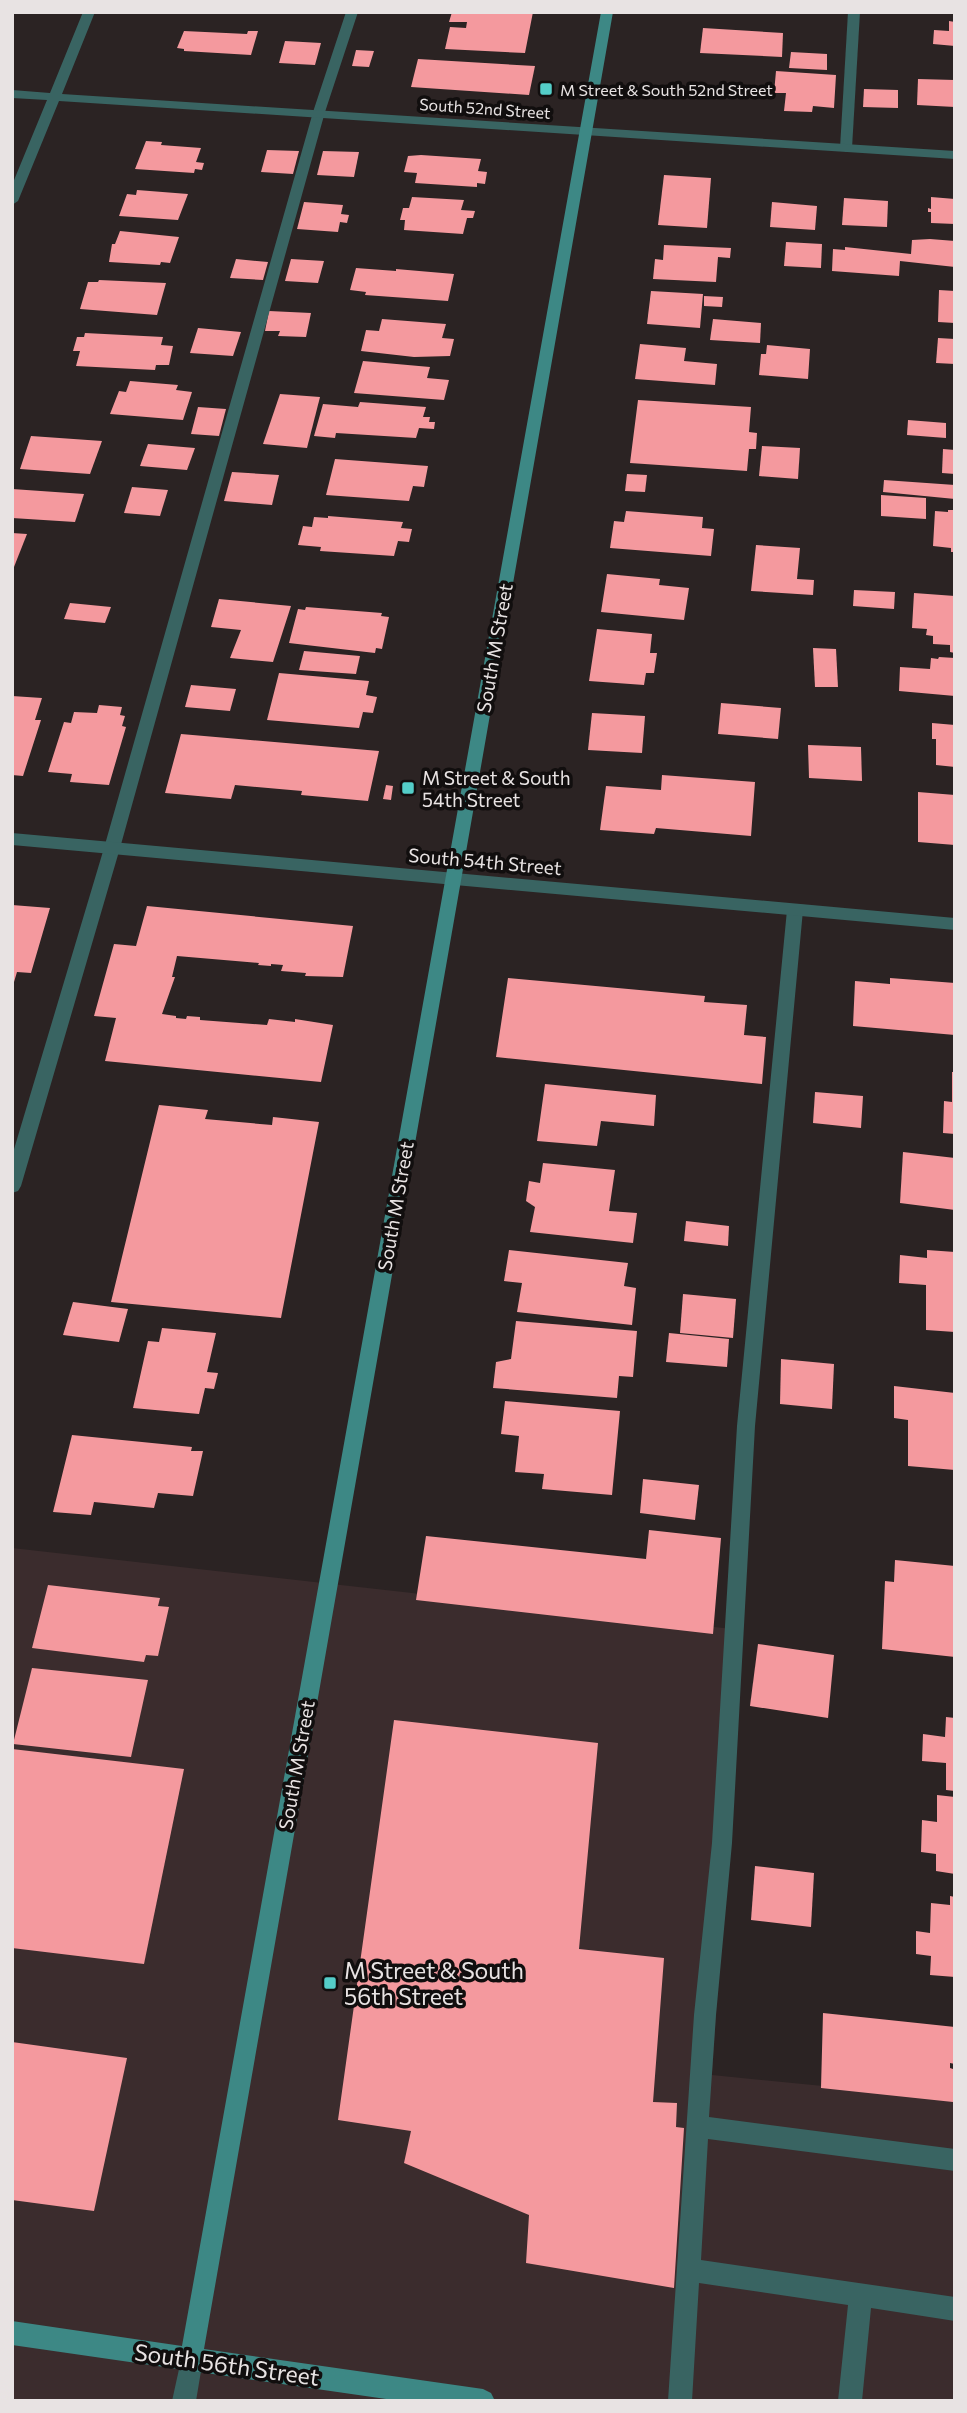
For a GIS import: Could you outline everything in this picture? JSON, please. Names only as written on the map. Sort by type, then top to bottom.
[{"type":"street","points":[[12,201],[89,12]]},
{"type":"street","points":[[12,1186],[112,848],[319,112],[352,12]]},
{"type":"street","name":"South M Street","points":[[184,2401],[607,12]]},
{"type":"street","points":[[846,148],[854,12]]},
{"type":"street","name":"South 52nd Street","points":[[12,94],[955,155]]},
{"type":"street","name":"South 54th Street","points":[[12,839],[955,924]]},
{"type":"street","points":[[680,2401],[705,2015],[722,1843],[746,1426],[795,910]]},
{"type":"street","points":[[699,2127],[955,2160]]},
{"type":"street","points":[[689,2270],[955,2309]]},
{"type":"street","points":[[850,2401],[861,2295]]},
{"type":"street","name":"South 56th Street","points":[[12,2333],[483,2401]]},
{"type":"shaded area","points":[[12,1548],[741,1630],[712,2075],[955,2099],[955,2401],[12,2401]]},
{"type":"building","points":[[452,12],[533,12],[525,53],[445,49],[450,27],[466,28],[467,22],[449,22]]},
{"type":"building","points":[[949,21],[955,22],[955,46],[933,44],[934,30],[949,31]]},
{"type":"building","points":[[703,28],[783,33],[782,57],[700,53]]},
{"type":"building","points":[[184,31],[247,34],[248,31],[258,31],[251,55],[184,51],[177,48]]},
{"type":"building","points":[[285,41],[321,43],[315,65],[279,63]]},
{"type":"building","points":[[356,50],[374,51],[369,67],[352,66]]},
{"type":"building","points":[[791,52],[827,54],[827,70],[789,68]]},
{"type":"building","points":[[418,59],[535,66],[529,95],[411,87]]},
{"type":"building","points":[[776,71],[836,75],[834,108],[813,106],[812,112],[784,111],[786,93],[774,93]]},
{"type":"building","points":[[918,79],[955,80],[955,107],[917,105]]},
{"type":"building","points":[[864,89],[898,90],[898,108],[863,107]]},
{"type":"building","points":[[146,141],[201,148],[196,162],[204,163],[202,170],[195,169],[194,173],[135,169]]},
{"type":"building","points":[[267,150],[299,151],[293,174],[261,172]]},
{"type":"building","points":[[323,151],[359,152],[354,177],[317,175]]},
{"type":"building","points":[[408,156],[481,159],[478,171],[487,172],[485,184],[477,183],[477,187],[415,183],[417,173],[404,172]]},
{"type":"building","points":[[664,175],[711,178],[707,228],[658,225]]},
{"type":"building","points":[[137,190],[188,194],[178,220],[119,216],[127,194],[136,195]]},
{"type":"building","points":[[412,197],[464,200],[461,210],[475,211],[473,218],[467,218],[463,234],[404,230],[405,220],[400,220],[403,208],[409,208]]},
{"type":"building","points":[[931,197],[955,199],[955,224],[931,223],[931,212],[928,212],[928,208],[931,209]]},
{"type":"building","points":[[844,198],[888,201],[887,227],[842,225]]},
{"type":"building","points":[[304,202],[343,205],[341,214],[349,215],[347,223],[340,222],[338,232],[297,229]]},
{"type":"building","points":[[772,202],[817,206],[815,230],[770,227]]},
{"type":"building","points":[[120,231],[179,237],[170,263],[161,262],[160,265],[109,262],[112,244],[115,244]]},
{"type":"building","points":[[912,240],[955,241],[955,267],[900,261],[899,276],[832,271],[833,249],[845,250],[845,247],[911,254]]},
{"type":"building","points":[[786,242],[822,244],[821,268],[784,266]]},
{"type":"building","points":[[664,245],[731,248],[730,258],[718,257],[716,282],[653,279],[655,259],[663,260]]},
{"type":"building","points":[[236,259],[268,262],[263,280],[230,278]]},
{"type":"building","points":[[291,259],[324,261],[318,283],[285,281]]},
{"type":"building","points":[[356,268],[454,274],[448,301],[365,295],[366,292],[350,290]]},
{"type":"building","points":[[99,280],[166,283],[157,315],[80,309],[88,282]]},
{"type":"building","points":[[939,290],[955,291],[955,323],[938,322]]},
{"type":"building","points":[[651,291],[703,294],[700,328],[647,324]]},
{"type":"building","points":[[704,296],[723,297],[722,307],[704,306]]},
{"type":"building","points":[[269,311],[311,313],[306,337],[278,336],[280,331],[265,331]]},
{"type":"building","points":[[382,319],[446,324],[442,338],[454,339],[450,356],[414,357],[361,351],[366,330],[379,331]]},
{"type":"building","points":[[713,319],[761,323],[760,343],[710,340]]},
{"type":"building","points":[[198,328],[241,332],[233,356],[190,353]]},
{"type":"building","points":[[85,333],[163,337],[161,345],[173,346],[169,365],[156,365],[155,370],[76,366],[80,351],[73,351],[77,337],[84,337]]},
{"type":"building","points":[[938,338],[955,339],[955,364],[936,363]]},
{"type":"building","points":[[640,344],[686,348],[684,361],[717,364],[715,385],[635,379]]},
{"type":"building","points":[[767,345],[810,349],[808,379],[759,375],[761,354],[766,354]]},
{"type":"building","points":[[363,361],[430,367],[427,378],[449,380],[444,400],[354,393]]},
{"type":"building","points":[[130,381],[178,385],[176,390],[192,392],[183,420],[110,414],[119,391],[126,392]]},
{"type":"building","points":[[280,394],[320,397],[307,448],[263,444]]},
{"type":"building","points":[[638,400],[751,407],[749,432],[757,433],[756,449],[749,449],[747,471],[630,463]]},
{"type":"building","points":[[360,402],[426,407],[423,417],[430,417],[429,422],[435,422],[434,429],[419,428],[416,438],[336,433],[335,438],[314,436],[323,404],[358,407]]},
{"type":"building","points":[[198,407],[226,409],[219,436],[191,434]]},
{"type":"building","points":[[908,420],[946,423],[946,438],[907,435]]},
{"type":"building","points":[[31,436],[102,441],[90,474],[20,469]]},
{"type":"building","points":[[148,444],[195,448],[187,470],[140,466]]},
{"type":"building","points":[[762,446],[800,448],[798,479],[759,476]]},
{"type":"building","points":[[943,449],[955,450],[955,474],[942,473]]},
{"type":"building","points":[[335,459],[428,466],[424,487],[413,486],[409,501],[326,495]]},
{"type":"building","points":[[232,472],[279,475],[272,505],[224,501]]},
{"type":"building","points":[[627,474],[647,475],[645,492],[625,491]]},
{"type":"building","points":[[884,480],[955,485],[955,499],[883,492]]},
{"type":"building","points":[[132,487],[168,490],[160,516],[124,513]]},
{"type":"building","points":[[12,489],[84,494],[75,522],[12,518]]},
{"type":"building","points":[[881,495],[926,498],[926,519],[881,516]]},
{"type":"building","points":[[955,510],[955,552],[951,552],[951,548],[933,546],[935,511]]},
{"type":"building","points":[[626,511],[703,517],[702,528],[714,529],[711,556],[610,548],[614,521],[624,522]]},
{"type":"building","points":[[314,517],[403,522],[401,528],[412,529],[409,542],[398,541],[394,556],[320,551],[321,547],[298,545],[303,526],[312,527]]},
{"type":"building","points":[[12,533],[27,534],[12,572]]},
{"type":"building","points":[[756,545],[800,548],[797,579],[814,580],[813,595],[751,591]]},
{"type":"building","points":[[607,574],[660,579],[659,585],[689,588],[684,620],[601,612]]},
{"type":"building","points":[[854,590],[895,592],[894,609],[853,606]]},
{"type":"building","points":[[914,593],[955,596],[955,653],[950,652],[950,645],[933,644],[933,636],[926,635],[927,629],[912,628]]},
{"type":"building","points":[[219,599],[291,606],[273,662],[230,658],[241,630],[211,627]]},
{"type":"building","points":[[70,603],[111,607],[105,623],[64,619]]},
{"type":"building","points":[[306,607],[382,613],[381,616],[389,617],[382,649],[376,648],[375,653],[289,643],[298,609],[305,610]]},
{"type":"building","points":[[597,629],[652,634],[650,653],[657,653],[654,673],[646,673],[644,685],[589,681]]},
{"type":"building","points":[[813,648],[836,649],[838,687],[815,687]]},
{"type":"building","points":[[304,651],[360,656],[356,674],[299,670]]},
{"type":"building","points":[[931,658],[955,658],[955,696],[899,691],[900,667],[930,669]]},
{"type":"building","points":[[279,673],[369,681],[366,695],[377,697],[373,713],[363,712],[359,728],[267,720]]},
{"type":"building","points":[[191,685],[236,689],[230,711],[185,707]]},
{"type":"building","points":[[12,696],[42,698],[35,720],[41,720],[23,776],[12,775]]},
{"type":"building","points":[[721,703],[781,708],[778,739],[718,734]]},
{"type":"building","points":[[99,705],[122,707],[120,715],[125,716],[122,726],[126,727],[109,785],[70,782],[72,774],[48,772],[64,722],[71,723],[74,712],[97,713]]},
{"type":"building","points":[[592,713],[645,716],[642,753],[588,750]]},
{"type":"building","points":[[932,723],[955,725],[955,767],[936,765],[936,739],[932,739]]},
{"type":"building","points":[[181,734],[379,751],[368,801],[235,785],[231,799],[165,793]]},
{"type":"building","points":[[808,745],[861,747],[862,781],[809,778]]},
{"type":"building","points":[[662,775],[755,782],[751,836],[656,828],[654,834],[600,830],[606,786],[661,790]]},
{"type":"building","points":[[386,785],[393,786],[391,800],[383,799]]},
{"type":"building","points":[[918,792],[955,795],[955,845],[918,842]]},
{"type":"building","points":[[12,905],[50,908],[31,973],[17,972],[14,982],[12,981]]},
{"type":"building","points":[[147,906],[353,926],[343,977],[305,976],[306,973],[281,971],[283,965],[258,965],[259,963],[177,956],[172,977],[175,977],[162,1014],[176,1018],[200,1017],[200,1020],[267,1025],[269,1019],[295,1022],[295,1019],[333,1025],[321,1082],[105,1061],[116,1018],[94,1016],[114,944],[136,946]]},
{"type":"building","points":[[508,978],[705,996],[704,1002],[747,1005],[744,1035],[766,1037],[762,1084],[496,1057]]},
{"type":"building","points":[[890,978],[955,983],[955,1035],[853,1026],[855,981],[890,984]]},
{"type":"building","points":[[952,1072],[955,1072],[955,1134],[943,1133],[944,1101],[952,1102]]},
{"type":"building","points":[[545,1084],[656,1095],[654,1126],[601,1121],[597,1146],[537,1141]]},
{"type":"building","points":[[815,1092],[863,1096],[861,1128],[813,1123]]},
{"type":"building","points":[[159,1105],[208,1110],[205,1119],[272,1125],[273,1117],[319,1122],[281,1318],[111,1302]]},
{"type":"building","points":[[903,1152],[955,1158],[955,1210],[900,1203]]},
{"type":"building","points":[[543,1163],[615,1170],[609,1211],[637,1213],[633,1243],[530,1232],[535,1207],[526,1201],[529,1181],[540,1183]]},
{"type":"building","points":[[686,1221],[729,1226],[728,1246],[684,1241]]},
{"type":"building","points":[[509,1250],[628,1263],[624,1286],[636,1288],[632,1325],[517,1312],[522,1283],[504,1281]]},
{"type":"building","points":[[927,1250],[955,1252],[955,1332],[926,1330],[926,1285],[899,1283],[900,1255],[927,1258]]},
{"type":"building","points":[[683,1294],[736,1299],[733,1338],[680,1333]]},
{"type":"building","points":[[73,1302],[128,1309],[119,1342],[63,1335]]},
{"type":"building","points":[[516,1321],[637,1331],[633,1377],[619,1376],[617,1398],[493,1388],[496,1362],[511,1359]]},
{"type":"building","points":[[162,1328],[216,1333],[207,1372],[218,1373],[214,1389],[205,1388],[199,1414],[133,1408],[148,1341],[159,1342]]},
{"type":"building","points":[[669,1333],[729,1339],[727,1367],[666,1362]]},
{"type":"building","points":[[781,1359],[834,1364],[832,1409],[780,1404]]},
{"type":"building","points":[[894,1386],[955,1393],[955,1470],[908,1466],[908,1420],[894,1418]]},
{"type":"building","points":[[505,1401],[620,1411],[612,1495],[542,1489],[544,1474],[515,1472],[519,1436],[501,1434]]},
{"type":"building","points":[[72,1435],[192,1447],[191,1451],[203,1451],[193,1496],[158,1493],[154,1508],[94,1502],[91,1515],[53,1512]]},
{"type":"building","points":[[643,1479],[699,1485],[695,1520],[640,1513]]},
{"type":"building","points":[[649,1530],[721,1538],[713,1634],[416,1600],[426,1536],[646,1559]]},
{"type":"building","points":[[895,1560],[955,1566],[955,1657],[882,1649],[885,1581],[894,1582]]},
{"type":"building","points":[[48,1585],[160,1598],[158,1606],[169,1607],[158,1656],[146,1655],[144,1662],[32,1648]]},
{"type":"building","points":[[758,1644],[834,1655],[828,1718],[750,1706]]},
{"type":"building","points":[[32,1668],[148,1680],[131,1757],[13,1744]]},
{"type":"building","points":[[946,1717],[955,1718],[955,1791],[946,1790],[946,1763],[922,1761],[923,1734],[945,1737]]},
{"type":"building","points":[[394,1720],[598,1743],[579,1949],[664,1958],[653,2102],[677,2103],[676,2127],[684,2128],[674,2288],[526,2263],[529,2215],[404,2163],[411,2131],[338,2120]]},
{"type":"building","points":[[12,1749],[184,1769],[144,1964],[12,1948]]},
{"type":"building","points":[[937,1795],[955,1797],[955,1874],[936,1871],[936,1854],[921,1852],[922,1820],[937,1822]]},
{"type":"building","points":[[755,1866],[814,1873],[811,1927],[751,1920]]},
{"type":"building","points":[[950,1896],[955,1897],[955,1977],[930,1975],[931,1956],[916,1954],[916,1931],[930,1933],[931,1903],[950,1905]]},
{"type":"building","points":[[823,2013],[955,2027],[955,2064],[950,2063],[950,2068],[953,2069],[953,2102],[821,2088]]},
{"type":"building","points":[[12,2042],[127,2058],[94,2211],[12,2200]]},
{"type":"place","name":"M Street & South 52nd Street","points":[[546,89]]},
{"type":"place","name":"M Street & South 54th Street","points":[[408,788]]},
{"type":"place","name":"M Street & South 56th Street","points":[[330,1983]]}]
